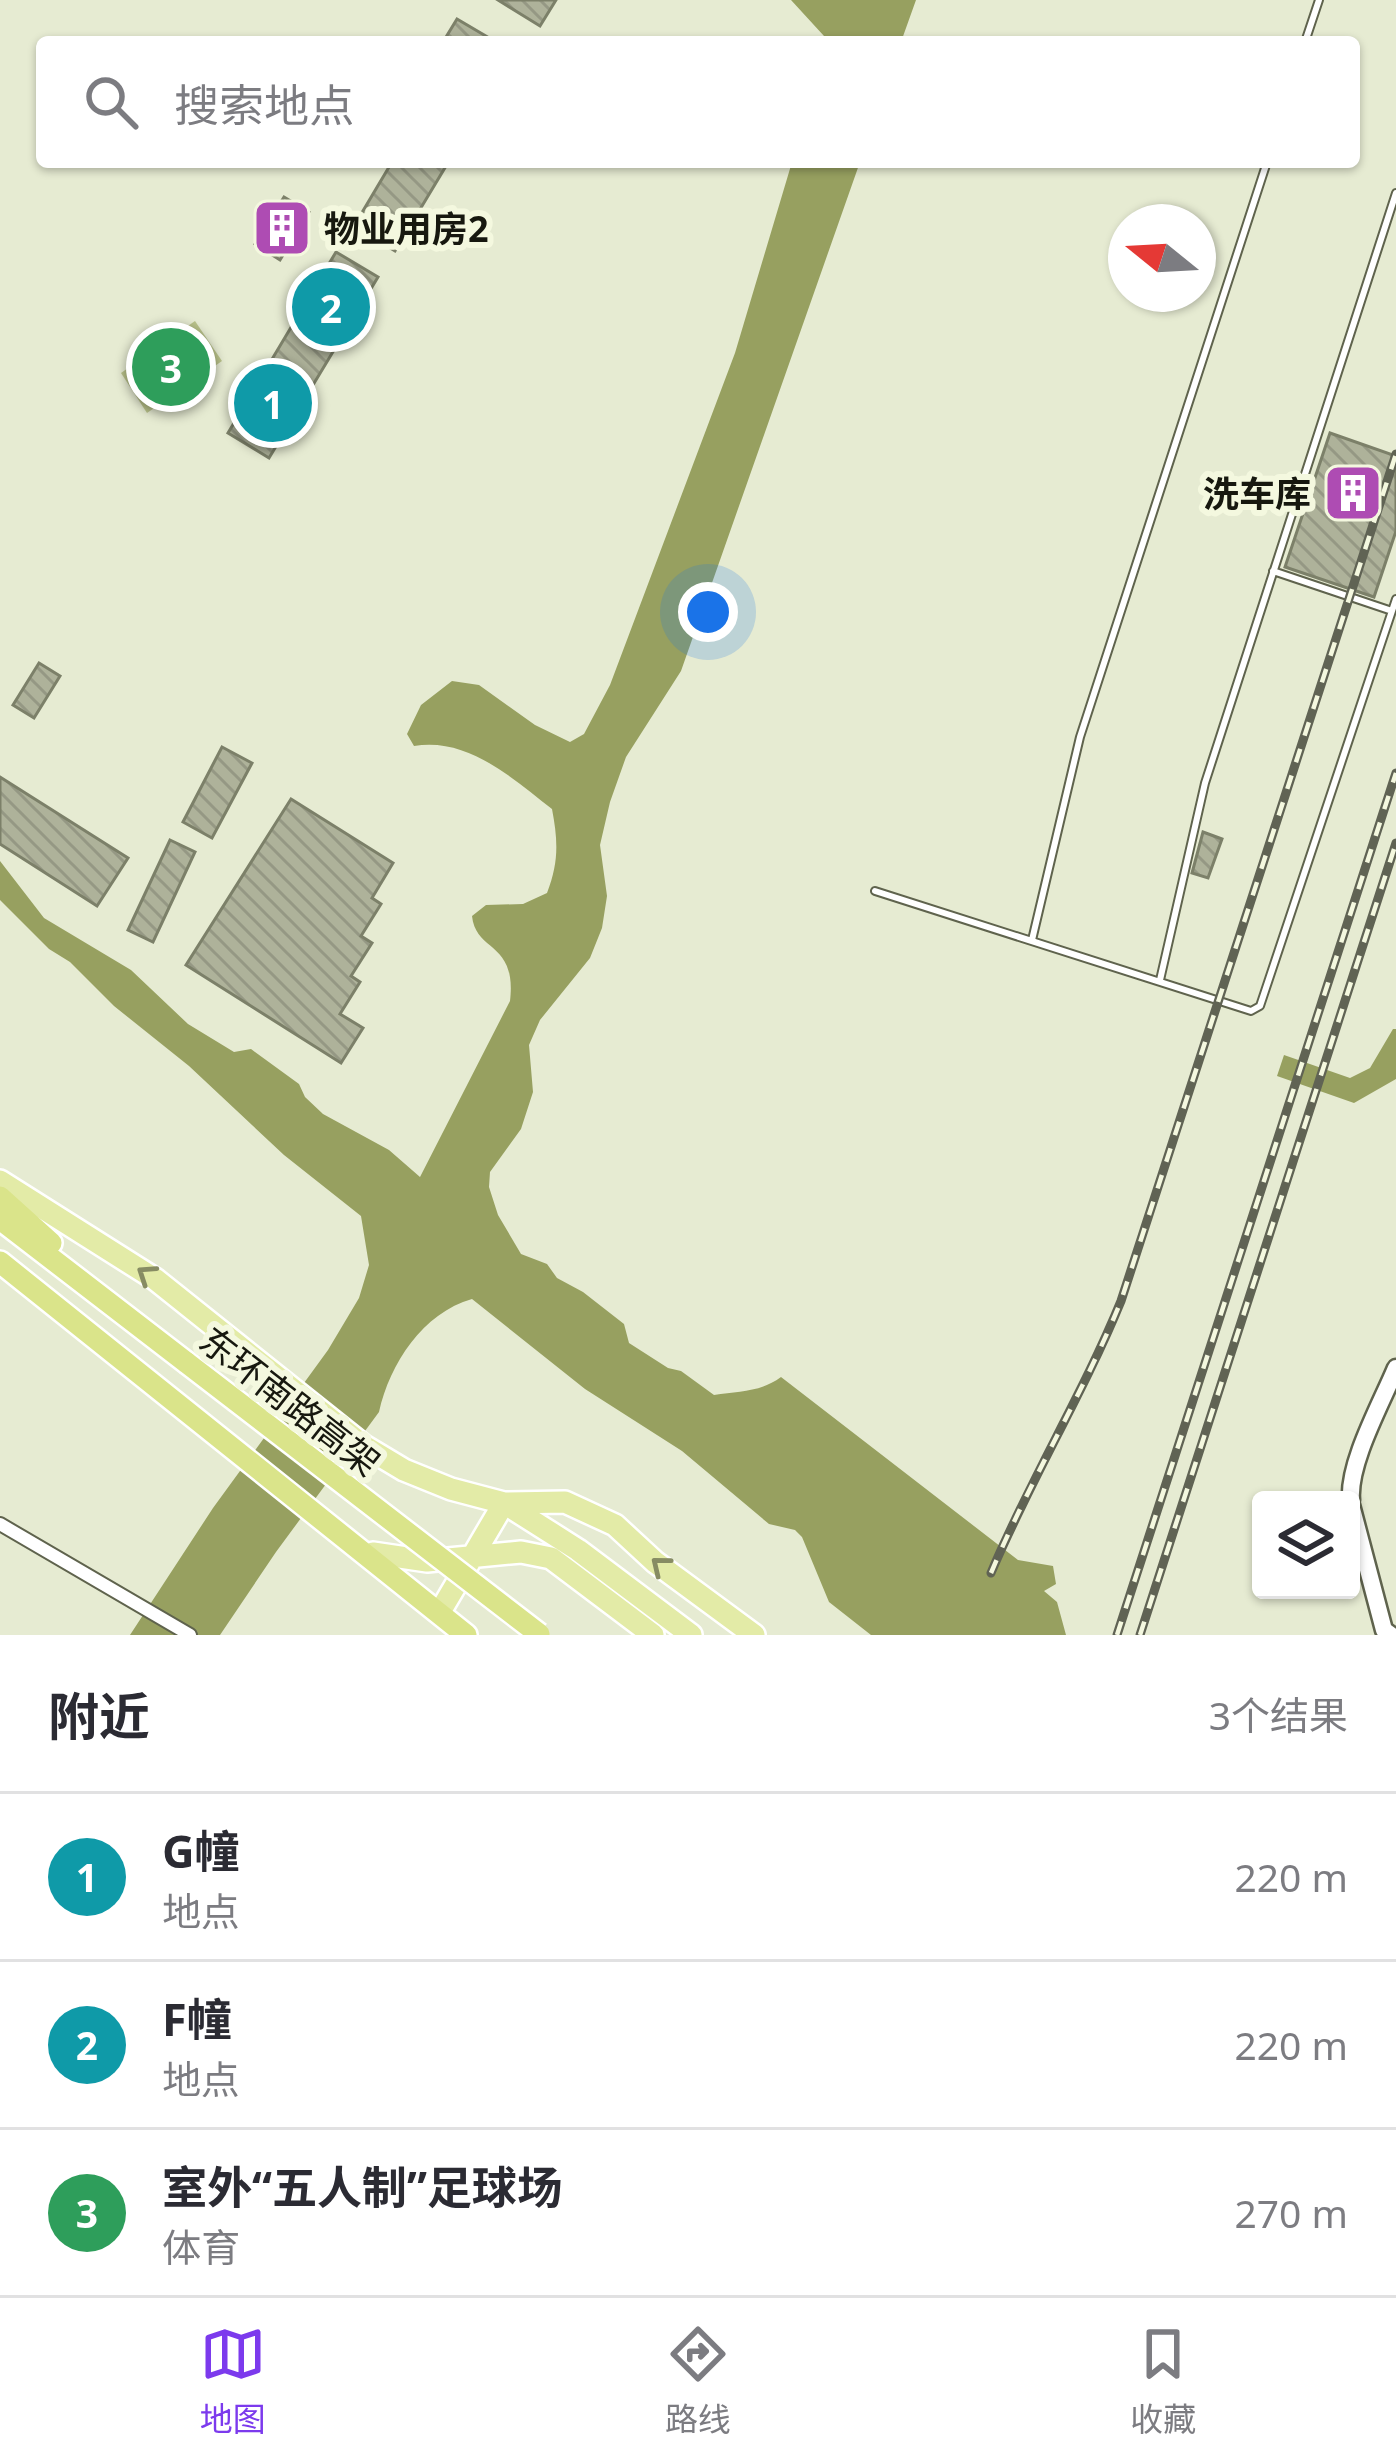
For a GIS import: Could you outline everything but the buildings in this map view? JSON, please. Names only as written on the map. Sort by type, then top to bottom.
[{"type":"highway","points":[[0,1197],[148,1333]]},
{"type":"highway","name":"东环南路高架","points":[[0,1219],[540,1635]]},
{"type":"highway","name":"东环南路高架","points":[[0,1262],[468,1635]]},
{"type":"highway","points":[[0,1280],[74,1321]]},
{"type":"main road","points":[[0,1181],[155,1279],[364,1446],[435,1483],[504,1502],[565,1502],[615,1525],[655,1562],[754,1635]]},
{"type":"main road","points":[[0,1250],[468,1635]]},
{"type":"main road","points":[[441,1610],[504,1502]]},
{"type":"main road","points":[[504,1502],[578,1550],[691,1635]]},
{"type":"main road","points":[[373,1553],[427,1561],[520,1552],[551,1558],[653,1635]]},
{"type":"street","points":[[1350,1491],[1396,1368]]},
{"type":"street","points":[[0,1524],[190,1635]]},
{"type":"street","points":[[1360,1537],[1384,1630],[1391,1635]]},
{"type":"lane","points":[[1307,36],[1319,0]]},
{"type":"lane","points":[[1032,940],[1080,737],[1265,168]]},
{"type":"lane","points":[[1160,980],[1199,805],[1396,193]]},
{"type":"lane","points":[[1274,572],[1392,611]]},
{"type":"lane","points":[[875,891],[1251,1011],[1260,1006],[1396,599]]},
{"type":"shaded area","points":[[791,0],[916,0],[903,36],[824,36]]},
{"type":"shaded area","points":[[790,168],[858,168],[681,671],[626,757],[610,802],[600,845],[607,896],[602,928],[590,958],[540,1020],[529,1045],[533,1092],[521,1129],[490,1172],[489,1187],[498,1215],[521,1254],[547,1264],[557,1278],[624,1324],[629,1343],[714,1395],[758,1388],[781,1377],[1018,1560],[1053,1566],[1056,1584],[1044,1591],[1057,1602],[1066,1635],[871,1635],[829,1602],[795,1530],[769,1524],[682,1451],[585,1389],[472,1299],[438,1316],[411,1342],[391,1376],[379,1412],[220,1635],[130,1635],[359,1298],[369,1265],[361,1216],[284,1155],[70,962],[49,949],[0,900],[0,861],[44,918],[131,970],[188,1024],[234,1052],[251,1049],[299,1084],[323,1114],[389,1150],[420,1177],[510,1001],[508,968],[475,928],[472,916],[486,905],[523,904],[547,893],[556,841],[552,809],[505,773],[453,748],[414,746],[407,734],[421,705],[452,681],[479,685],[535,725],[570,742],[584,734],[610,685],[735,353]]},
{"type":"shaded area","points":[[195,321],[222,361],[147,413],[121,373]]},
{"type":"shaded area","points":[[1393,1029],[1396,1079],[1354,1103],[1277,1076],[1284,1055],[1350,1078],[1370,1068]]},
{"type":"railway","points":[[991,1573],[1121,1301],[1396,454]]},
{"type":"railway","points":[[1117,1635],[1396,773]]},
{"type":"railway","points":[[1140,1635],[1396,843]]},
{"type":"place","name":"物业用房2","points":[[282,228]]},
{"type":"place","name":"F幢","points":[[331,307]]},
{"type":"place","name":"室外“五人制”足球场","points":[[171,367]]},
{"type":"place","name":"G幢","points":[[273,403]]},
{"type":"place","name":"洗车库","points":[[1353,493]]}]
